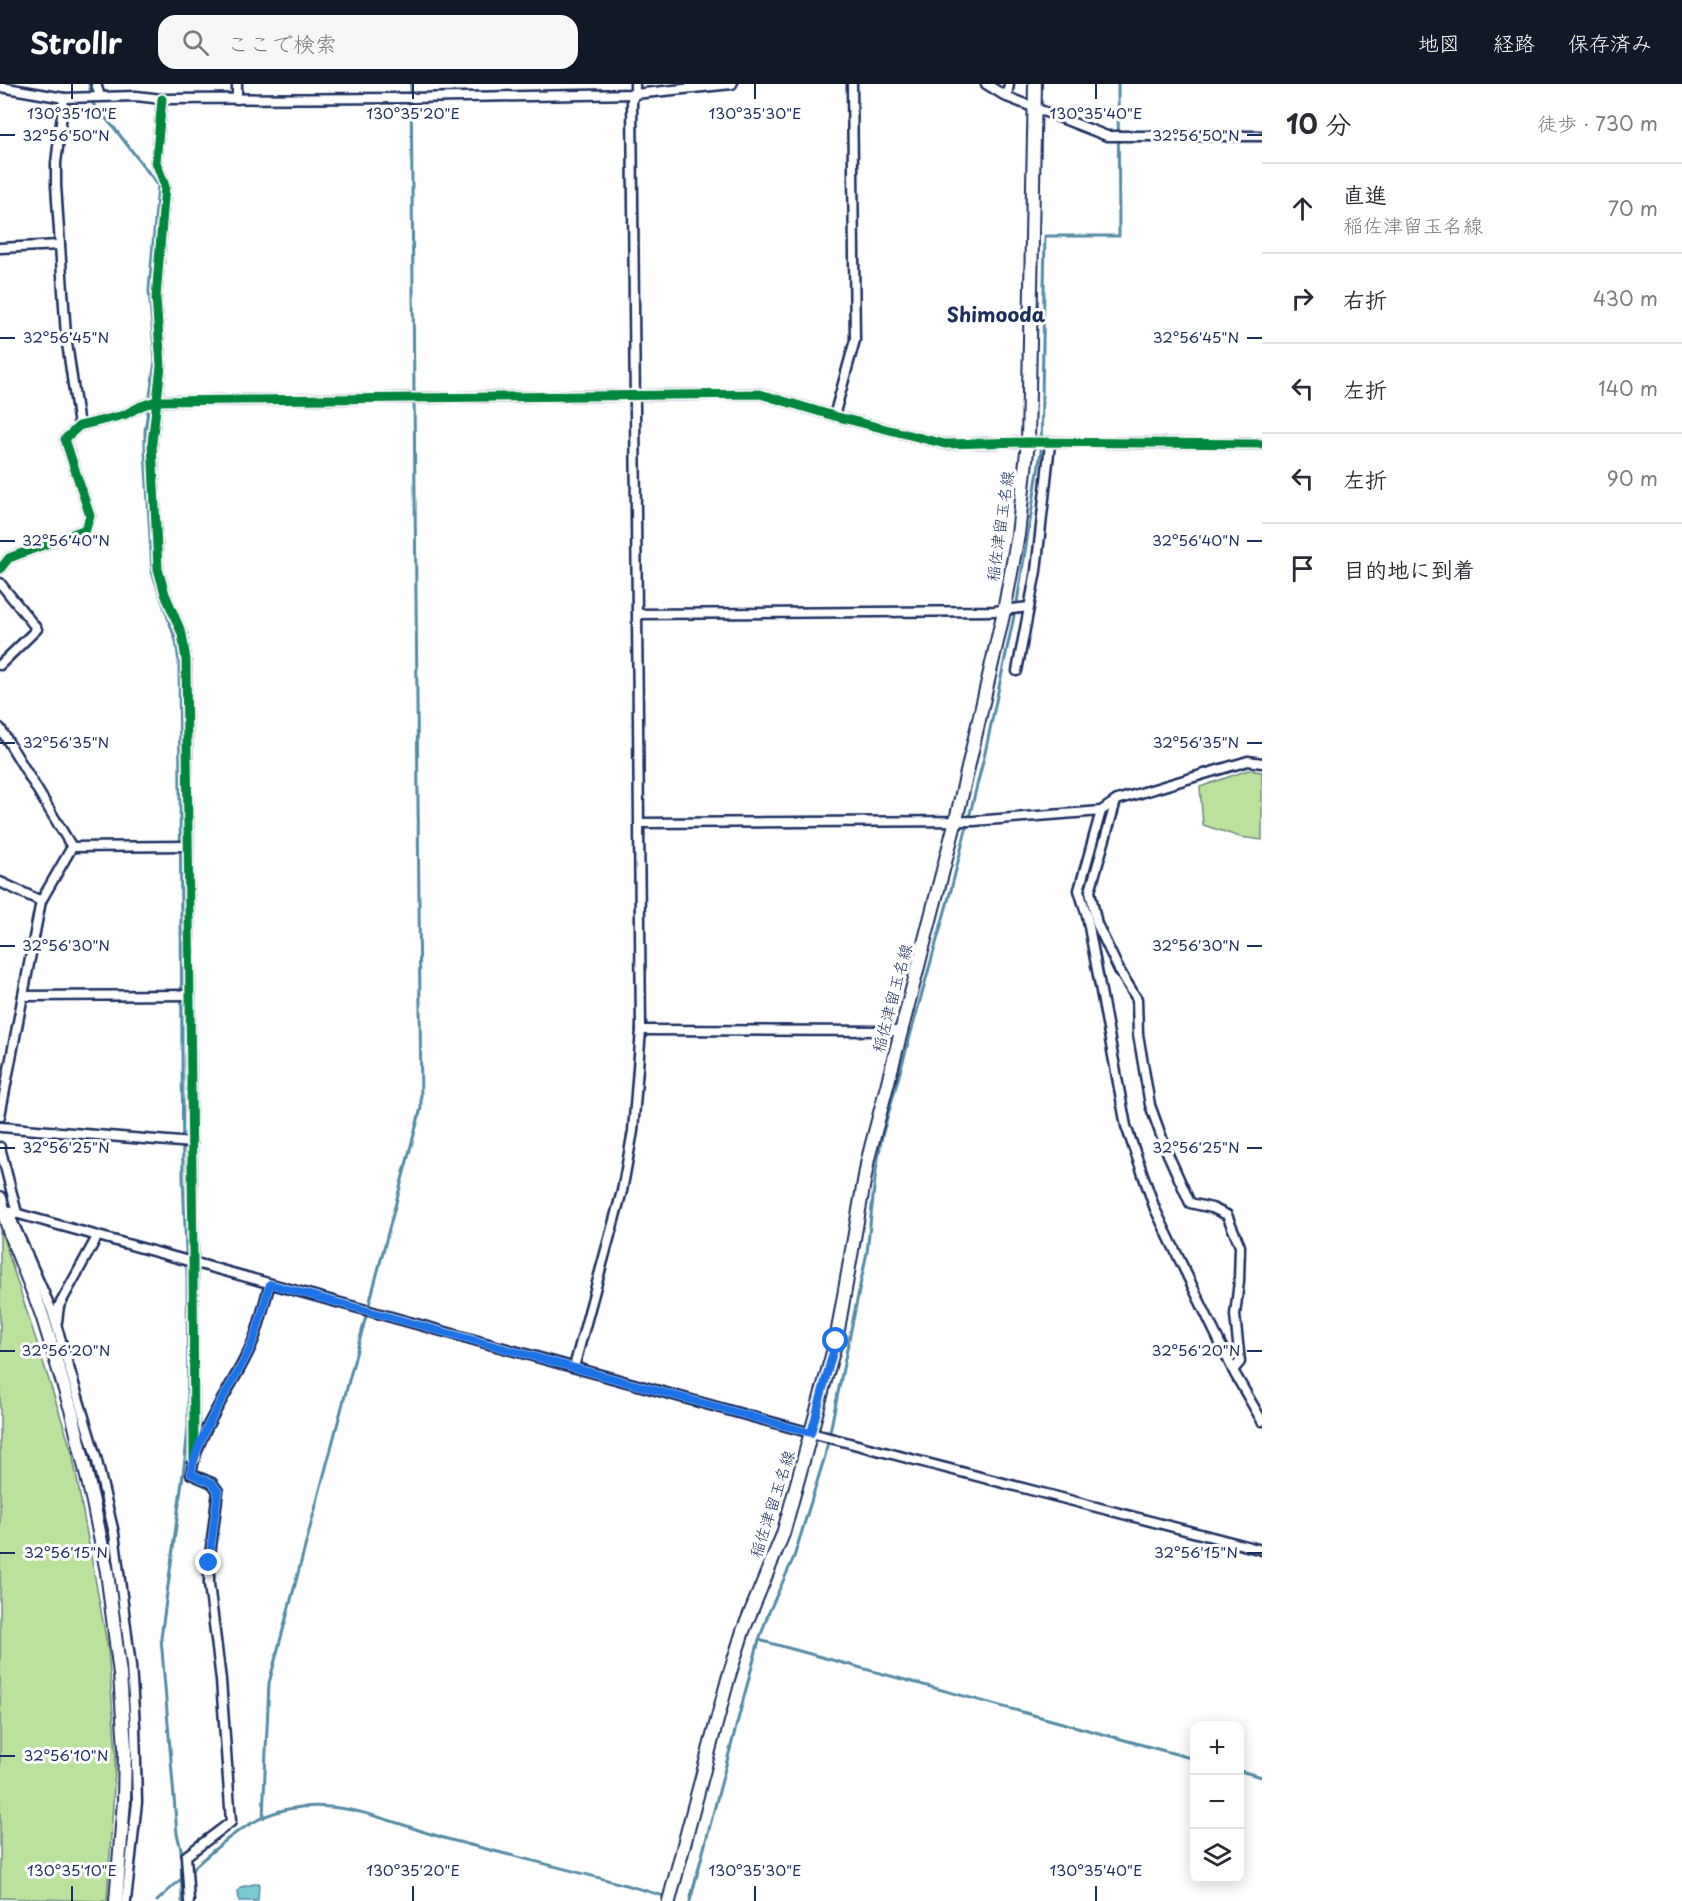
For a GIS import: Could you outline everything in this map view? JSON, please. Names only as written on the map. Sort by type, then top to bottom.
[{"type":"main road","name":"稲佐津留玉名線","points":[[670,1897],[728,1678],[743,1631],[822,1435],[868,1159],[900,1031],[959,821],[1004,611],[1018,535],[1030,443],[1035,84]]},
{"type":"main road","points":[[7,1208],[9,1231],[42,1315],[72,1413],[107,1572],[120,1674],[125,1748],[122,1833],[116,1901]]},
{"type":"street","points":[[1,84],[1,87],[64,98],[136,96],[162,99],[635,94],[732,84]]},
{"type":"street","points":[[96,84],[98,96]]},
{"type":"street","points":[[237,84],[237,99]]},
{"type":"street","points":[[574,1367],[622,1191],[633,1131],[641,1030],[632,100],[635,94],[635,84]]},
{"type":"street","points":[[834,416],[855,340],[852,84]]},
{"type":"street","points":[[986,84],[1007,97],[1107,136],[1262,136]]},
{"type":"street","points":[[1007,97],[1009,84]]},
{"type":"street","points":[[64,98],[56,163],[66,336],[79,426]]},
{"type":"street","points":[[162,99],[156,162],[165,186],[156,298],[161,366],[152,443],[158,569],[165,594],[182,634],[186,660],[194,1458]]},
{"type":"street","points":[[0,248],[60,245]]},
{"type":"street","points":[[0,569],[9,558],[86,529],[90,516],[65,439],[79,426],[124,416],[141,406],[156,401],[760,394],[834,416],[945,444],[1262,444]]},
{"type":"street","points":[[1017,671],[1036,571],[1050,444]]},
{"type":"street","points":[[0,583],[37,629],[0,665]]},
{"type":"street","points":[[638,614],[1004,611],[1029,607]]},
{"type":"street","points":[[0,728],[72,847]]},
{"type":"street","points":[[639,823],[974,821],[1101,811],[1116,801],[1248,761],[1262,763]]},
{"type":"street","points":[[1116,801],[1090,891],[1097,924],[1119,970],[1137,999],[1138,1034],[1150,1105],[1167,1152],[1190,1203],[1212,1208],[1227,1215],[1240,1246],[1235,1315],[1240,1362],[1233,1370]]},
{"type":"street","points":[[1101,811],[1079,890],[1087,916],[1126,1126],[1155,1209],[1233,1370],[1262,1421]]},
{"type":"street","points":[[72,847],[187,846]]},
{"type":"street","points":[[72,847],[41,901],[0,1122],[191,1143]]},
{"type":"street","points":[[0,882],[41,901]]},
{"type":"street","points":[[23,996],[188,995]]},
{"type":"street","points":[[641,1030],[900,1031]]},
{"type":"street","points":[[0,1147],[7,1208],[40,1282],[57,1328],[96,1457],[114,1533],[135,1726],[137,1802],[126,1901]]},
{"type":"street","points":[[7,1208],[179,1260],[822,1435],[1262,1550]]},
{"type":"street","points":[[57,1328],[58,1306],[97,1237]]},
{"type":"street","points":[[189,1901],[186,1856],[231,1822],[221,1680],[209,1584],[209,1563],[218,1491],[212,1483],[191,1474],[202,1436],[252,1345],[270,1284]]},
{"type":"green space","points":[[1248,770],[1262,772],[1262,840],[1240,837],[1203,825],[1200,787]]},
{"type":"green space","points":[[0,1228],[72,1452],[108,1649],[116,1754],[107,1901],[0,1898]]},
{"type":"water","points":[[259,1883],[258,1901],[239,1901],[238,1891],[241,1887]]},
{"type":"waterway","points":[[89,84],[93,104],[158,185],[149,291],[155,361],[145,431],[145,451],[152,572],[176,641],[179,662],[183,1177],[187,1276],[188,1426],[161,1638],[177,1834],[181,1849],[182,1901]]},
{"type":"waterway","points":[[263,1818],[269,1683],[421,1108],[411,84]]},
{"type":"waterway","points":[[1017,602],[1041,452],[1045,236],[1119,236],[1118,84]]},
{"type":"waterway","points":[[690,1901],[759,1640],[794,1557],[825,1456],[867,1252],[882,1136],[951,890],[985,753],[1014,616]]},
{"type":"waterway","points":[[759,1640],[1190,1758]]},
{"type":"waterway","points":[[1244,1772],[1262,1777]]},
{"type":"waterway","points":[[189,1872],[235,1834],[260,1819],[288,1809],[309,1806],[329,1807],[371,1815],[451,1840],[667,1897]]},
{"type":"waterway","points":[[157,1901],[180,1880]]},
{"type":"cycle path","points":[[162,99],[156,162],[165,186],[156,298],[161,366],[152,443],[158,569],[165,594],[182,634],[186,660],[194,1458]]},
{"type":"cycle path","points":[[0,569],[9,558],[86,529],[90,516],[65,439],[79,426],[124,415],[156,401],[760,394],[834,416],[945,444],[1028,442],[1262,444]]},
{"type":"district","name":"Shimooda","points":[[996,315]]},
{"type":"route","points":[[209,1563],[218,1491],[212,1483],[191,1474],[194,1458],[202,1436],[252,1345],[270,1284],[811,1433],[836,1341]]}]
